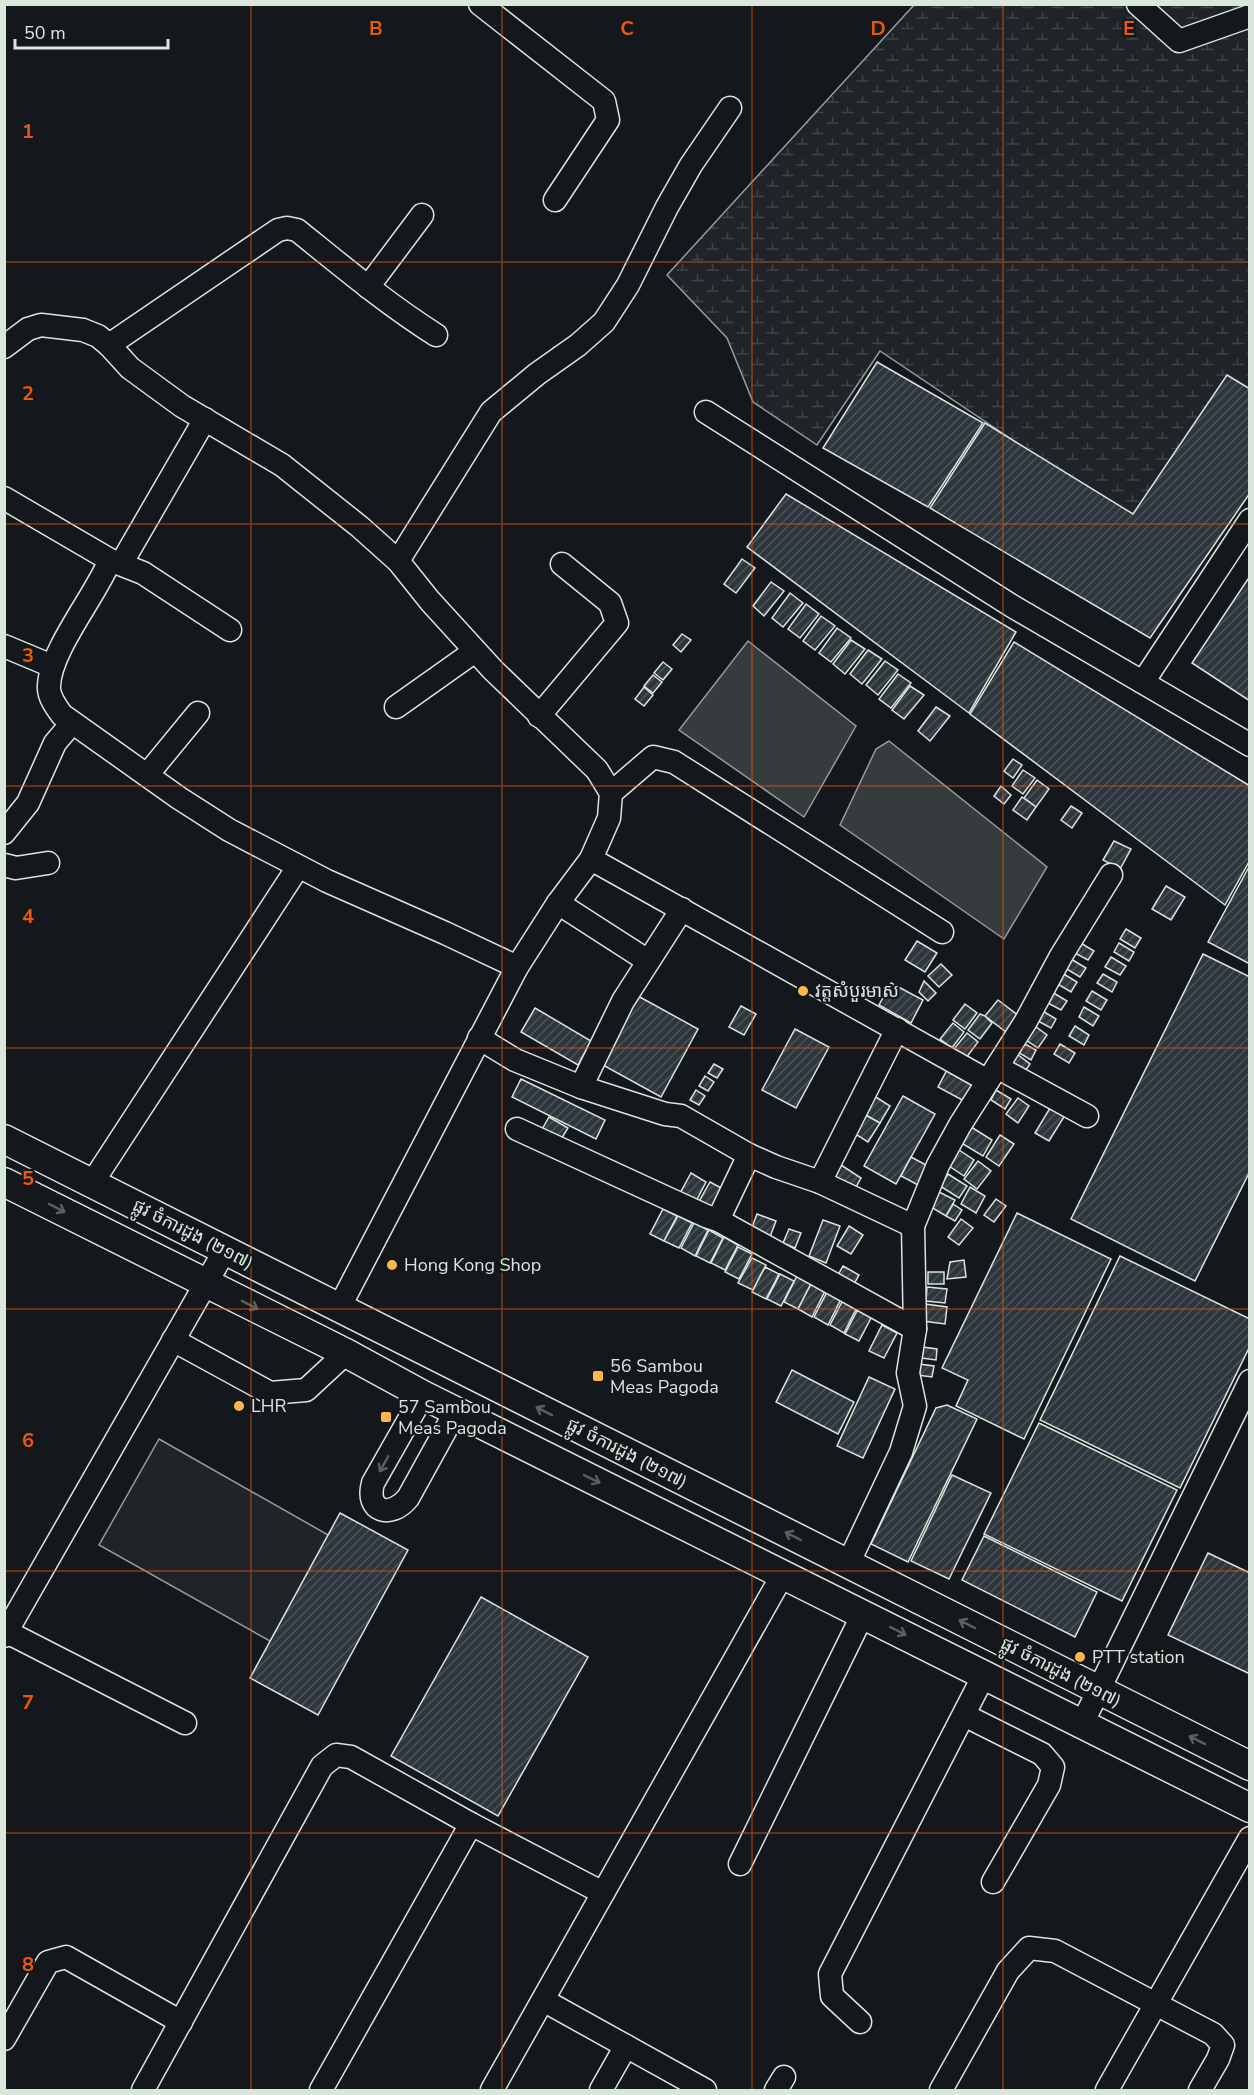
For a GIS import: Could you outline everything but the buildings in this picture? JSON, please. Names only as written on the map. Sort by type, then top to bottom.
[{"type":"main road","name":"ផ្លូវ ចំការដូង (២១៧)","points":[[4,1139],[1250,1766]]},
{"type":"main road","name":"ផ្លូវ ចំការដូង (២១៧)","points":[[4,1182],[346,1353],[423,1395],[1250,1808]]},
{"type":"street","points":[[480,4],[604,101],[608,120],[555,200]]},
{"type":"street","points":[[1138,4],[1179,41],[1250,16]]},
{"type":"street","points":[[398,561],[491,412],[604,322],[628,285],[691,165],[730,108]]},
{"type":"street","points":[[368,287],[422,216]]},
{"type":"street","points":[[109,345],[278,230],[287,228],[297,230],[368,287],[436,335]]},
{"type":"street","points":[[4,347],[28,329],[41,325],[83,330],[98,336],[130,368],[182,406],[282,465],[360,527],[398,561],[430,601],[476,651],[539,716],[597,770],[612,793],[609,818],[591,859],[558,903],[517,967],[339,1308]]},
{"type":"street","points":[[706,412],[1012,606],[1250,745]]},
{"type":"street","points":[[205,419],[52,666],[48,687],[54,704],[72,723],[229,830],[298,867],[517,967]]},
{"type":"street","points":[[4,498],[116,562],[143,573],[230,630]]},
{"type":"street","points":[[1143,682],[1250,520]]},
{"type":"street","points":[[539,716],[617,623],[610,603],[562,564]]},
{"type":"street","points":[[4,646],[52,666]]},
{"type":"street","points":[[396,707],[476,651]]},
{"type":"street","points":[[147,775],[198,713]]},
{"type":"street","points":[[4,833],[28,803],[55,743],[72,723]]},
{"type":"street","points":[[612,793],[653,757],[674,762],[942,932]]},
{"type":"street","points":[[591,859],[897,1029],[1087,1116]]},
{"type":"street","points":[[4,865],[16,868],[48,863]]},
{"type":"street","points":[[92,1183],[298,867]]},
{"type":"street","points":[[848,1564],[901,1452],[915,1406],[908,1373],[915,1329],[913,1226],[938,1165],[1026,1021],[1061,956],[1111,875]]},
{"type":"street","points":[[558,903],[648,961]]},
{"type":"street","points":[[581,1088],[623,1001],[682,909]]},
{"type":"street","points":[[820,1182],[897,1029]]},
{"type":"street","points":[[479,1038],[515,1060],[581,1088],[665,1114],[681,1116],[749,1155],[820,1182],[913,1226]]},
{"type":"street","points":[[517,1129],[718,1220],[915,1329]]},
{"type":"street","points":[[718,1220],[749,1155]]},
{"type":"street","points":[[185,1723],[6,1634],[225,1250]]},
{"type":"street","points":[[173,1340],[270,1392],[306,1390],[346,1353]]},
{"type":"street","points":[[1082,1724],[1250,1382]]},
{"type":"street","points":[[423,1395],[373,1483],[370,1495],[372,1503],[379,1509],[390,1511],[401,1507],[456,1411]]},
{"type":"street","points":[[492,2091],[783,1574]]},
{"type":"street","points":[[740,1864],[863,1614]]},
{"type":"street","points":[[860,2022],[832,1996],[830,1974],[984,1675]]},
{"type":"street","points":[[964,1715],[1042,1754],[1053,1767],[1049,1785],[993,1882]]},
{"type":"street","points":[[143,2091],[322,1766],[336,1755],[351,1757],[471,1824],[603,1893]]},
{"type":"street","points":[[321,2091],[471,1824]]},
{"type":"street","points":[[1107,2091],[1250,1838]]},
{"type":"street","points":[[942,2091],[1008,1971],[1029,1948],[1055,1951],[1213,2034],[1223,2045],[1200,2091]]},
{"type":"street","points":[[4,2038],[48,1962],[66,1957],[181,2022]]},
{"type":"street","points":[[543,2000],[705,2091]]},
{"type":"street","points":[[601,2091],[626,2046]]},
{"type":"green space","points":[[914,5],[1249,5],[1249,394],[1136,523],[880,351],[817,445],[753,402],[727,338],[667,275]]},
{"type":"green space","points":[[159,1439],[337,1540],[277,1645],[99,1545]]},
{"type":"shaded area","points":[[748,641],[856,726],[804,817],[679,730]]},
{"type":"shaded area","points":[[889,741],[1047,867],[1004,939],[840,825],[876,749]]},
{"type":"place","name":"វត្តសំបួរមាស","points":[[803,991]]},
{"type":"place","name":"Hong Kong Shop","points":[[392,1265]]},
{"type":"place","name":"56 Sambou Meas Pagoda","points":[[598,1376]]},
{"type":"place","name":"LHR","points":[[239,1406]]},
{"type":"place","name":"57 Sambou Meas Pagoda","points":[[386,1417]]},
{"type":"place","name":"PTT station","points":[[1080,1657]]}]
